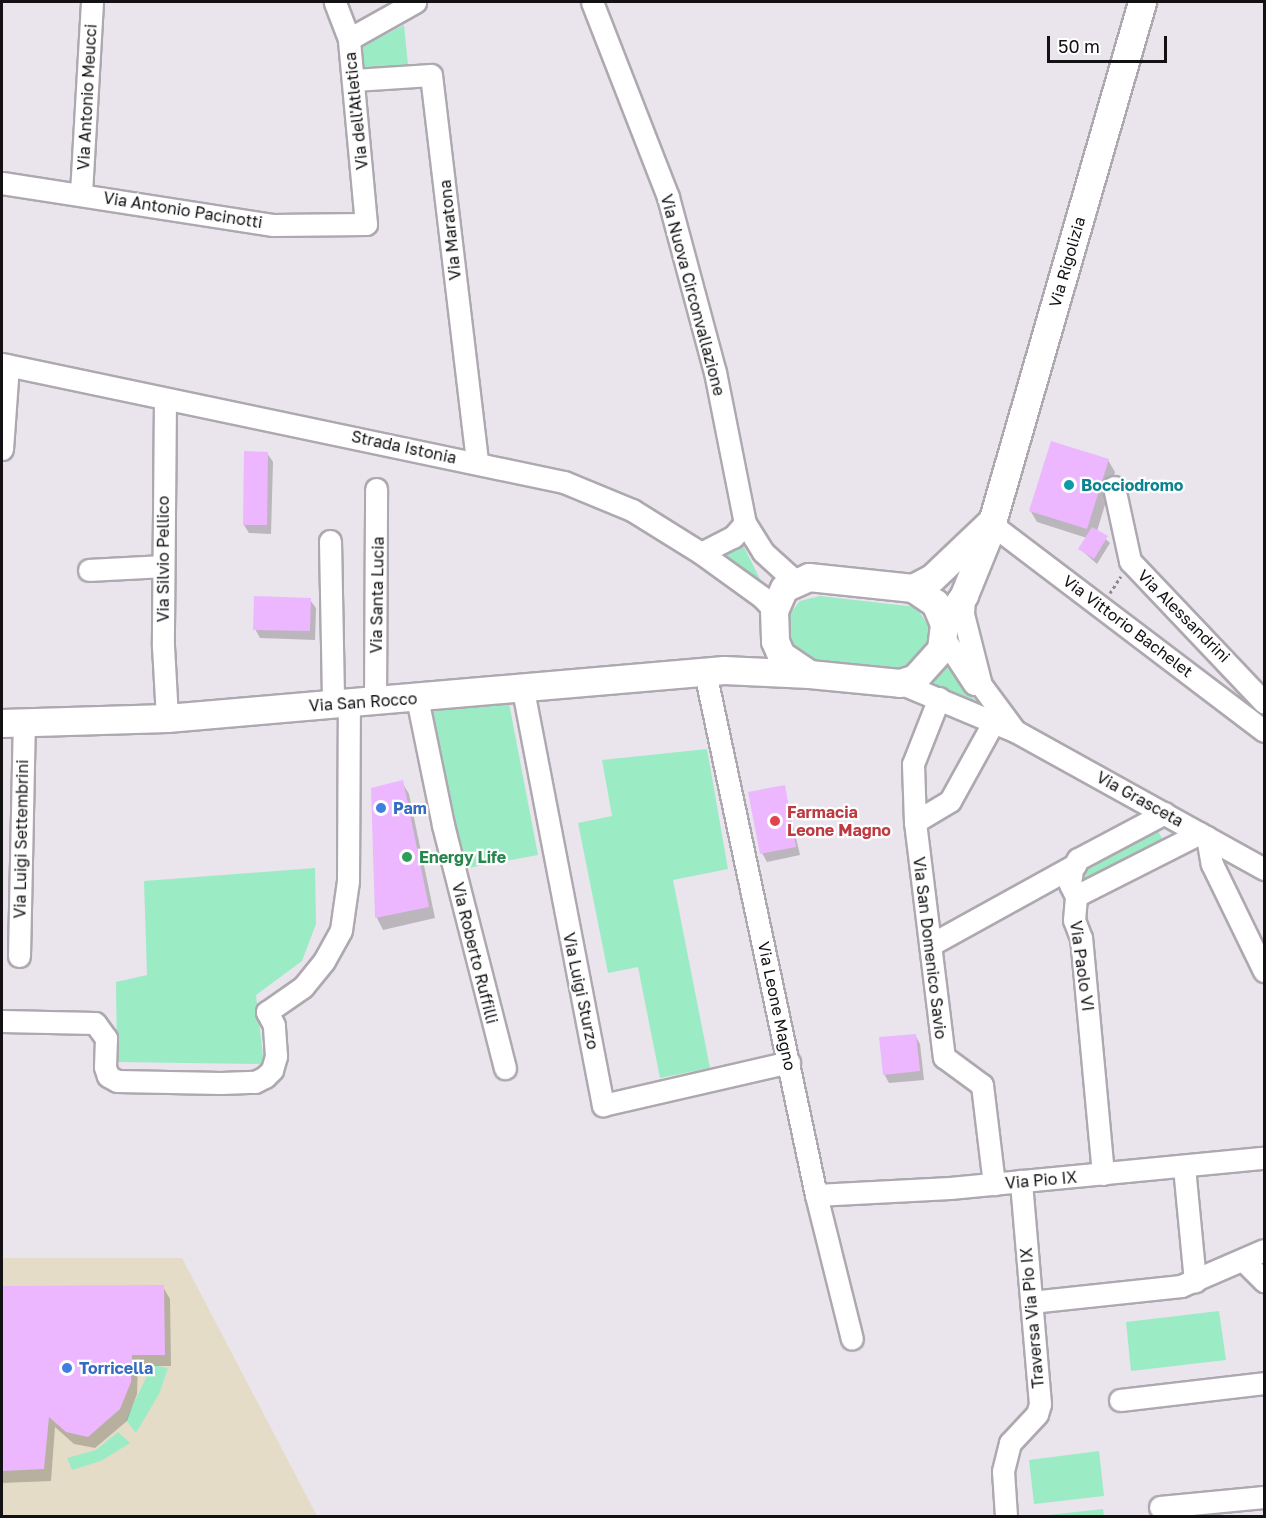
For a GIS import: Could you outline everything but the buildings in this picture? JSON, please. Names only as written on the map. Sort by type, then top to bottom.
[{"type":"main road","name":"Via Rigolizia","points":[[944,631],[964,595],[990,523],[1142,2]]},
{"type":"main road","points":[[913,588],[933,578],[990,523]]},
{"type":"main road","points":[[715,671],[808,674],[900,683],[924,670],[935,659],[944,631],[935,603],[913,588],[809,578],[795,581],[784,588],[774,610],[775,641],[781,655],[808,674]]},
{"type":"main road","points":[[715,671],[755,657],[775,641]]},
{"type":"main road","name":"Via San Rocco","points":[[13,723],[166,718],[523,690],[715,671]]},
{"type":"street","name":"Via Antonio Meucci","points":[[81,193],[92,2]]},
{"type":"street","name":"Via dell'Atletica","points":[[335,2],[349,39],[366,224]]},
{"type":"street","points":[[349,39],[415,2]]},
{"type":"street","name":"Via Nuova Circonvallazione","points":[[591,2],[668,197],[715,372],[745,523],[763,552],[795,581]]},
{"type":"street","name":"Via Maratona","points":[[354,80],[431,75],[477,462]]},
{"type":"street","name":"Via Antonio Pacinotti","points":[[2,183],[81,193],[272,225],[366,224]]},
{"type":"street","points":[[2,449],[5,365]]},
{"type":"street","name":"Strada Istonia","points":[[5,365],[564,482],[632,510],[701,553],[762,597],[774,610]]},
{"type":"street","name":"Via Silvio Pellico","points":[[165,399],[163,566],[166,718]]},
{"type":"street","name":"Via Alessandrini","points":[[1114,487],[1130,561],[1264,702]]},
{"type":"street","name":"Via Santa Lucia","points":[[352,703],[376,489]]},
{"type":"street","points":[[701,553],[733,537],[745,523]]},
{"type":"street","name":"Via Vittorio Bachelet","points":[[990,523],[1102,605],[1264,731]]},
{"type":"street","points":[[2,1021],[95,1023],[106,1038],[108,1076],[117,1081],[169,1084],[255,1082],[272,1070],[276,1056],[274,1025],[267,1012],[303,987],[341,930],[348,880],[352,703],[330,542]]},
{"type":"street","points":[[89,570],[163,566]]},
{"type":"street","points":[[964,595],[963,614],[975,668],[988,696]]},
{"type":"street","points":[[944,631],[971,681],[988,696],[1016,731]]},
{"type":"street","name":"Via Leone Magno","points":[[715,671],[816,1195],[852,1339]]},
{"type":"street","points":[[900,683],[1016,731]]},
{"type":"street","name":"Via Luigi Sturzo","points":[[523,690],[603,1105],[789,1062]]},
{"type":"street","name":"Via Roberto Ruffilli","points":[[417,698],[442,825],[505,1068]]},
{"type":"street","name":"Via San Domenico Savio","points":[[939,698],[913,764],[915,822],[944,1057],[982,1085],[994,1184]]},
{"type":"street","name":"Via Luigi Settembrini","points":[[13,723],[19,956]]},
{"type":"street","points":[[915,822],[950,801],[993,723]]},
{"type":"street","name":"Via Grasceta","points":[[1016,731],[1264,869]]},
{"type":"street","points":[[1076,896],[1070,884],[1078,859],[1165,813]]},
{"type":"street","points":[[1204,835],[1212,864],[1264,971]]},
{"type":"street","name":"Via Paolo VI","points":[[1103,1174],[1081,938],[1074,920],[1076,896],[1204,835]]},
{"type":"street","points":[[930,945],[1075,865]]},
{"type":"street","name":"Via Pio IX","points":[[816,1195],[994,1184],[1264,1158]]},
{"type":"street","points":[[1184,1167],[1195,1281]]},
{"type":"street","name":"Traversa Via Pio IX","points":[[1006,1516],[1003,1471],[1010,1443],[1037,1414],[1040,1404],[1021,1181]]},
{"type":"street","points":[[1031,1302],[1181,1286],[1264,1250]]},
{"type":"street","points":[[1243,1260],[1264,1281]]},
{"type":"street","points":[[1120,1400],[1264,1383]]},
{"type":"street","points":[[1160,1507],[1264,1497]]},
{"type":"path","points":[[1102,605],[1130,561]]},
{"type":"shaded area","points":[[2,1258],[182,1258],[317,1516],[2,1516]]},
{"type":"green space","points":[[404,25],[408,65],[360,68],[358,49]]},
{"type":"green space","points":[[740,539],[761,581],[715,556]]},
{"type":"green space","points":[[820,596],[916,607],[930,628],[931,641],[919,662],[901,668],[810,662],[794,652],[786,635],[788,616],[800,601]]},
{"type":"green space","points":[[945,658],[982,710],[922,685]]},
{"type":"green space","points":[[509,703],[538,855],[457,870],[428,710]]},
{"type":"green space","points":[[707,749],[728,869],[673,880],[710,1068],[660,1078],[638,967],[608,973],[578,823],[612,816],[602,760]]},
{"type":"green space","points":[[1155,825],[1166,846],[1085,886],[1075,865]]},
{"type":"green space","points":[[315,868],[316,924],[302,961],[256,995],[264,1064],[117,1062],[116,982],[147,975],[144,881]]},
{"type":"green space","points":[[1219,1311],[1226,1360],[1131,1371],[1126,1322]]},
{"type":"green space","points":[[152,1365],[168,1368],[159,1394],[136,1433],[126,1420]]},
{"type":"green space","points":[[118,1432],[130,1443],[101,1461],[72,1470],[67,1458],[96,1450]]},
{"type":"green space","points":[[1099,1451],[1104,1496],[1034,1504],[1029,1460]]},
{"type":"green space","points":[[1103,1509],[1104,1516],[1039,1516]]},
{"type":"place","name":"Bocciodromo","points":[[1069,485]]},
{"type":"place","name":"Pam","points":[[381,808]]},
{"type":"place","name":"Farmacia Leone Magno","points":[[775,821]]},
{"type":"place","name":"Energy Life","points":[[407,857]]},
{"type":"place","name":"Torricella","points":[[67,1368]]}]
